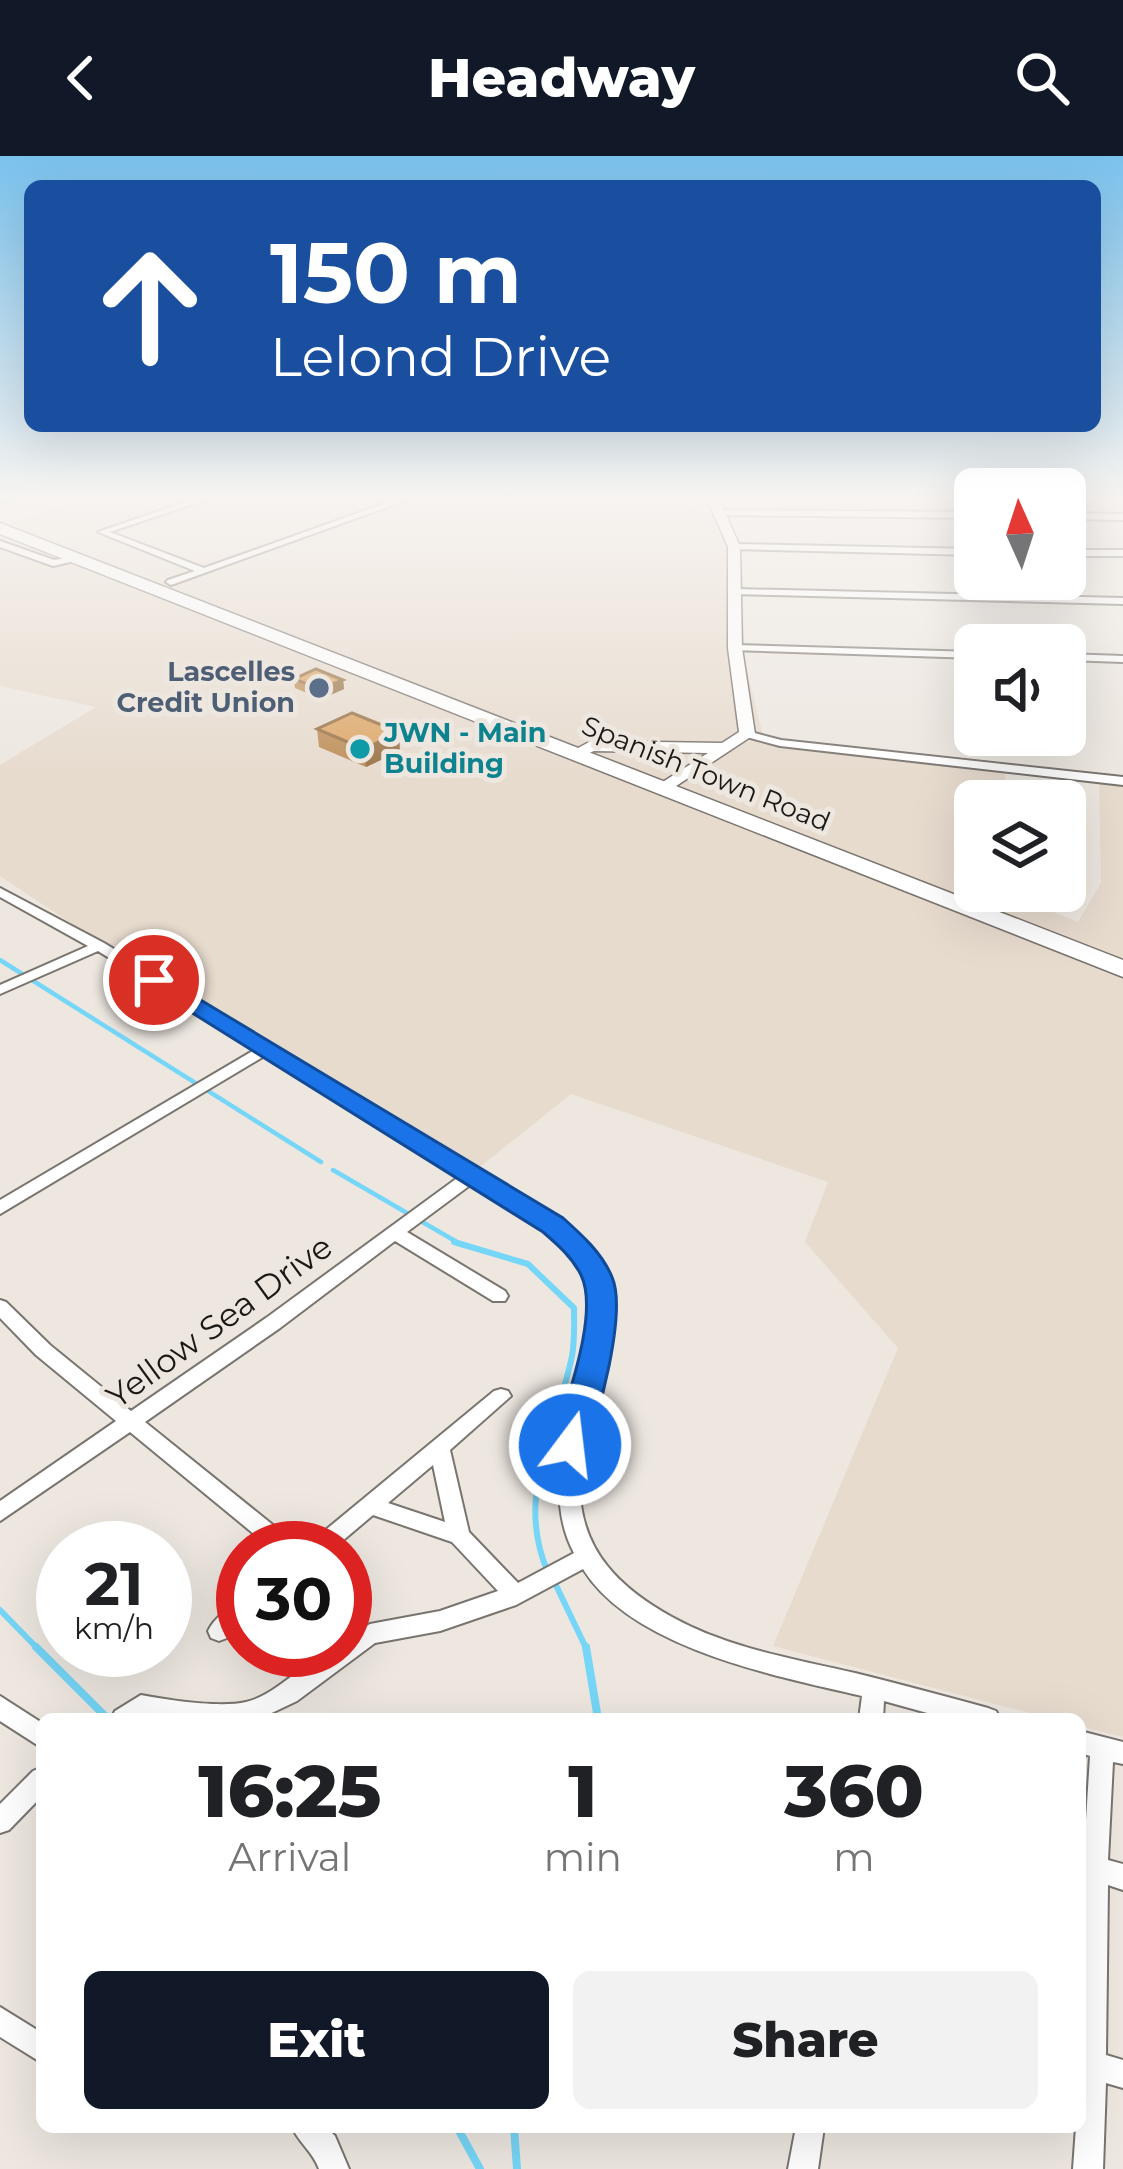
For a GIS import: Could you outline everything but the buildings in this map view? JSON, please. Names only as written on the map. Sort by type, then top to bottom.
[{"type":"highway","name":"Spanish Town Road","points":[[166,590],[1123,949]]},
{"type":"highway","name":"Spanish Town Road","points":[[189,590],[500,724],[583,750]]},
{"type":"highway","points":[[500,724],[511,744],[510,754]]},
{"type":"highway","name":"Spanish Town Road","points":[[672,783],[1123,969]]},
{"type":"highway","points":[[856,846],[856,852],[1026,932]]},
{"type":"street","points":[[747,734],[735,648],[736,592],[954,597]]},
{"type":"street","points":[[1076,600],[1123,601]]},
{"type":"street","points":[[735,648],[954,654]]},
{"type":"street","points":[[1086,657],[1123,658]]},
{"type":"street","points":[[672,783],[747,734]]},
{"type":"street","points":[[747,734],[780,743],[1123,782]]},
{"type":"street","points":[[583,750],[728,748]]},
{"type":"street","points":[[0,892],[268,1048],[553,1225],[579,1248],[599,1280],[598,1342],[565,1483],[578,1561],[621,1597],[692,1637],[966,1713]]},
{"type":"street","points":[[5,988],[99,946]]},
{"type":"street","points":[[0,1208],[268,1048]]},
{"type":"street","name":"Yellow Sea Drive","points":[[0,1512],[273,1323],[471,1176]]},
{"type":"street","points":[[393,1232],[499,1296]]},
{"type":"street","points":[[0,1307],[43,1350],[253,1521]]},
{"type":"street","points":[[351,1521],[501,1396]]},
{"type":"street","points":[[439,1448],[459,1536]]},
{"type":"street","points":[[370,1505],[459,1536],[526,1589]]},
{"type":"street","points":[[130,1713],[141,1706],[184,1713],[247,1713],[289,1694],[370,1634],[440,1622],[526,1589],[578,1561]]},
{"type":"street","points":[[872,1713],[874,1688]]},
{"type":"street","points":[[0,1707],[36,1733]]},
{"type":"street","points":[[1088,2169],[1099,2067],[1086,1866],[1102,1748]]},
{"type":"street","points":[[0,1821],[36,1785]]},
{"type":"street","points":[[1086,1866],[1123,1877]]},
{"type":"street","points":[[0,2021],[36,2045]]},
{"type":"street","points":[[312,2133],[325,2146],[334,2169]]},
{"type":"street","points":[[803,2169],[809,2133]]},
{"type":"shaded area","points":[[0,590],[743,590],[744,659],[765,744],[1004,768],[1005,780],[954,780],[954,912],[1053,912],[1078,922],[1101,883],[1099,779],[1123,783],[1123,1737],[1086,1728],[1086,1713],[1030,1713],[773,1646],[898,1348],[805,1242],[828,1182],[571,1094],[461,1182],[0,876],[0,765],[96,707],[0,686]]},
{"type":"waterway","points":[[0,960],[321,1162]]},
{"type":"waterway","points":[[333,1170],[460,1244]]},
{"type":"waterway","points":[[454,1242],[460,1244]]},
{"type":"waterway","points":[[460,1244],[528,1264],[574,1308],[572,1356],[537,1488],[538,1542],[547,1570]]},
{"type":"waterway","points":[[553,1579],[586,1648]]},
{"type":"waterway","points":[[0,1610],[36,1647]]},
{"type":"waterway","points":[[586,1648],[597,1713]]},
{"type":"waterway","points":[[66,1677],[102,1713]]},
{"type":"waterway","points":[[460,2133],[480,2169]]},
{"type":"waterway","points":[[514,2133],[517,2169]]},
{"type":"place","name":"Lascelles Credit Union","points":[[319,688]]},
{"type":"place","name":"JWN - Main Building","points":[[360,749]]},
{"type":"route","points":[[154,980],[553,1225],[579,1248],[599,1280],[601,1325],[570,1445]]}]
